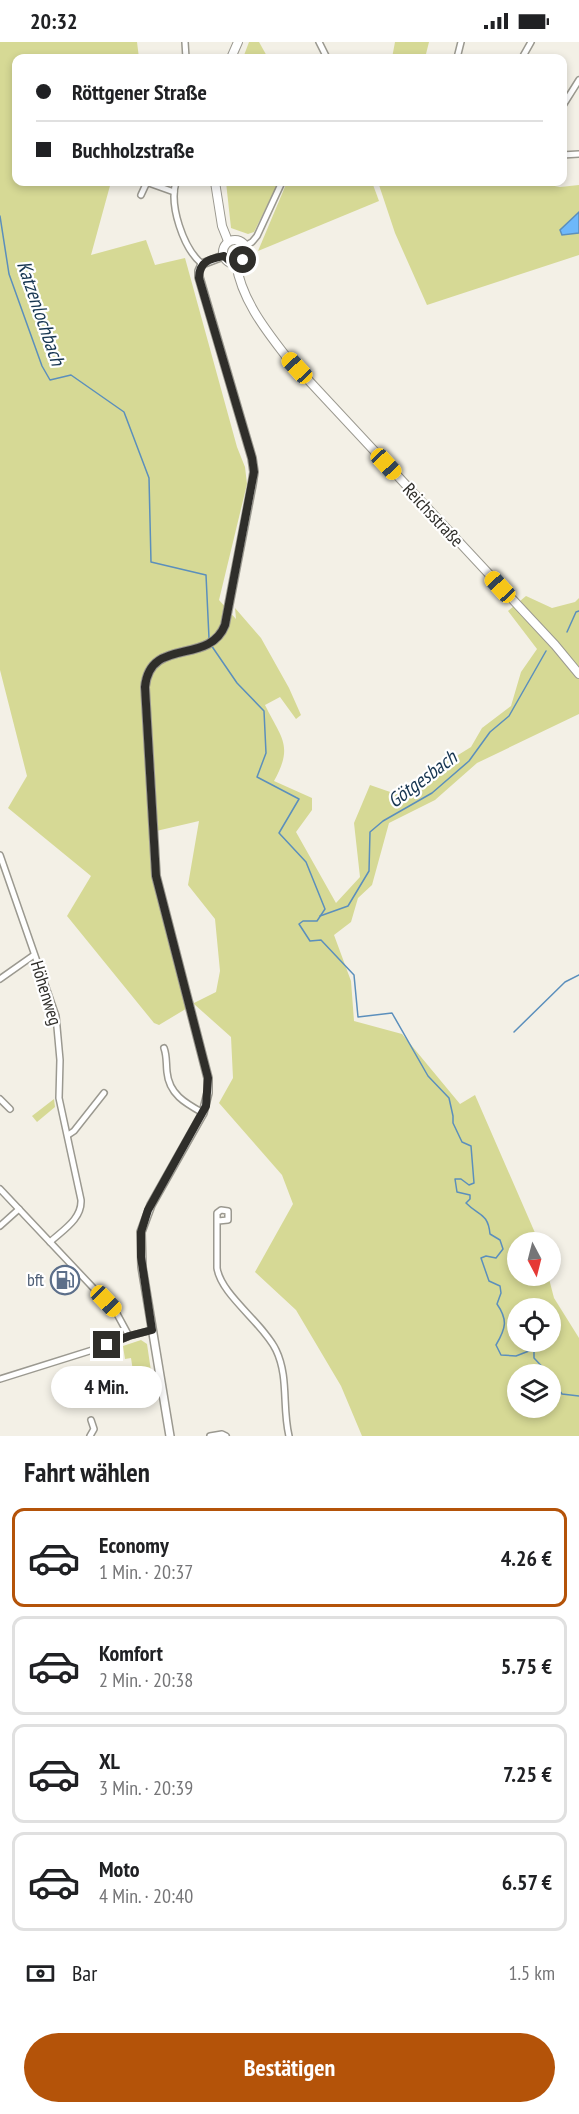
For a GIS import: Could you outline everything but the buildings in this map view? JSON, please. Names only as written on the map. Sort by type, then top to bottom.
[{"type":"main road","points":[[216,186],[222,226],[228,241]]},
{"type":"main road","points":[[237,240],[245,246],[246,255],[243,260],[236,263],[230,262],[224,256],[223,250],[228,241],[237,240]]},
{"type":"main road","name":"Reichsstraße","points":[[236,263],[248,299],[264,327],[285,355],[555,645],[579,674]]},
{"type":"street","points":[[567,99],[579,80]]},
{"type":"street","points":[[141,195],[144,186]]},
{"type":"street","points":[[157,186],[174,192]]},
{"type":"street","points":[[175,186],[176,212],[190,252],[202,264]]},
{"type":"street","points":[[245,246],[257,236],[280,186]]},
{"type":"street","points":[[202,264],[224,256]]},
{"type":"street","points":[[170,1436],[141,1257],[141,1232],[148,1210],[203,1113],[208,1093],[208,1078],[156,876],[145,687],[150,666],[159,659],[210,644],[221,633],[225,625],[254,472],[252,458],[199,278],[202,264]]},
{"type":"street","name":"Höhenweg","points":[[0,855],[56,1016],[60,1060],[59,1098],[81,1205],[76,1217],[50,1242]]},
{"type":"street","points":[[0,979],[34,955]]},
{"type":"street","points":[[164,1048],[167,1078],[172,1090],[183,1102],[203,1113]]},
{"type":"street","points":[[68,1135],[74,1131],[104,1093]]},
{"type":"street","points":[[0,1099],[10,1109]]},
{"type":"street","points":[[0,1189],[116,1312],[129,1336]]},
{"type":"street","points":[[0,1226],[19,1209]]},
{"type":"street","points":[[218,1221],[218,1276],[267,1336],[280,1358],[285,1378],[289,1436]]},
{"type":"street","points":[[0,1379],[152,1330]]},
{"type":"street","points":[[90,1436],[94,1429],[91,1420]]},
{"type":"street","points":[[210,1436],[222,1434],[226,1436]]},
{"type":"green space","points":[[0,42],[137,42],[138,54],[12,54],[12,186],[110,186],[91,255],[146,240],[155,265],[185,258],[237,447],[245,467],[247,484],[219,600],[236,619],[235,608],[261,638],[301,715],[296,719],[280,697],[265,705],[280,734],[284,750],[280,769],[274,781],[312,798],[312,810],[296,832],[336,903],[360,877],[354,823],[370,785],[396,794],[419,784],[434,770],[471,747],[482,728],[511,706],[521,672],[537,649],[508,611],[526,596],[552,608],[575,602],[579,598],[579,714],[477,763],[435,800],[389,823],[372,885],[358,898],[351,922],[334,935],[351,981],[354,1021],[402,1034],[460,1104],[475,1095],[535,1232],[507,1232],[507,1286],[551,1286],[554,1298],[507,1298],[507,1352],[561,1352],[561,1309],[579,1338],[579,1436],[362,1436],[341,1386],[296,1310],[255,1272],[293,1204],[282,1175],[219,1103],[233,1078],[231,1037],[194,1004],[159,1025],[154,1023],[67,916],[91,876],[8,808],[27,776],[0,670]],"holes":[[[199,821],[188,885],[215,919],[220,971],[216,992],[194,1003],[179,974],[154,879],[152,832]]]},
{"type":"green space","points":[[249,42],[259,42],[266,54],[244,54]]},
{"type":"green space","points":[[395,42],[429,42],[426,54],[393,54]]},
{"type":"green space","points":[[579,185],[579,255],[427,305],[395,233],[379,186],[560,187]]},
{"type":"green space","points":[[226,186],[277,186],[254,232],[248,234],[231,228]]},
{"type":"green space","points":[[285,186],[373,186],[379,201],[258,251]]},
{"type":"green space","points":[[54,1099],[55,1107],[37,1122],[32,1116]]},
{"type":"green space","points":[[141,1340],[147,1344],[151,1371],[147,1376],[134,1378],[131,1358],[125,1359],[123,1346]]},
{"type":"water","points":[[579,212],[579,233],[562,235],[560,230]]},
{"type":"waterway","name":"Katzenlochbach","points":[[0,216],[9,274],[42,366],[50,380],[71,375],[124,412],[149,478],[151,562],[206,575],[209,638]]},
{"type":"waterway","name":"Götgesbach","points":[[567,632],[576,612],[579,611]]},
{"type":"waterway","name":"Katzenlochbach","points":[[211,645],[237,683],[264,711],[266,753],[257,777],[299,799],[279,833],[306,862],[325,909],[317,921],[303,921],[299,924],[310,941],[321,940],[354,975],[358,1017],[392,1013],[428,1076],[449,1098],[453,1123],[462,1142],[471,1146],[474,1183],[469,1185],[461,1179],[455,1179],[457,1192],[470,1195],[466,1203],[485,1218],[490,1234],[500,1240],[503,1249],[496,1258],[486,1256],[481,1258],[489,1281],[500,1286],[501,1293],[497,1304],[503,1315],[504,1324],[496,1345],[501,1355],[516,1356],[534,1349],[534,1358],[540,1364]]},
{"type":"waterway","name":"Götgesbach","points":[[320,916],[348,906],[369,871],[370,832],[383,821],[432,793],[469,761],[490,732],[509,716],[546,651]]},
{"type":"waterway","points":[[514,1032],[565,982],[579,975]]},
{"type":"waterway","name":"Katzenlochbach","points":[[561,1393],[579,1396]]},
{"type":"place","name":"bft","points":[[65,1280]]},
{"type":"route","points":[[107,1345],[152,1330],[141,1257],[141,1232],[148,1210],[203,1113],[208,1093],[208,1078],[156,876],[145,687],[150,666],[159,659],[213,642],[225,625],[254,472],[252,458],[199,278],[199,271],[206,261],[224,256],[232,263],[239,263],[243,260]]}]
